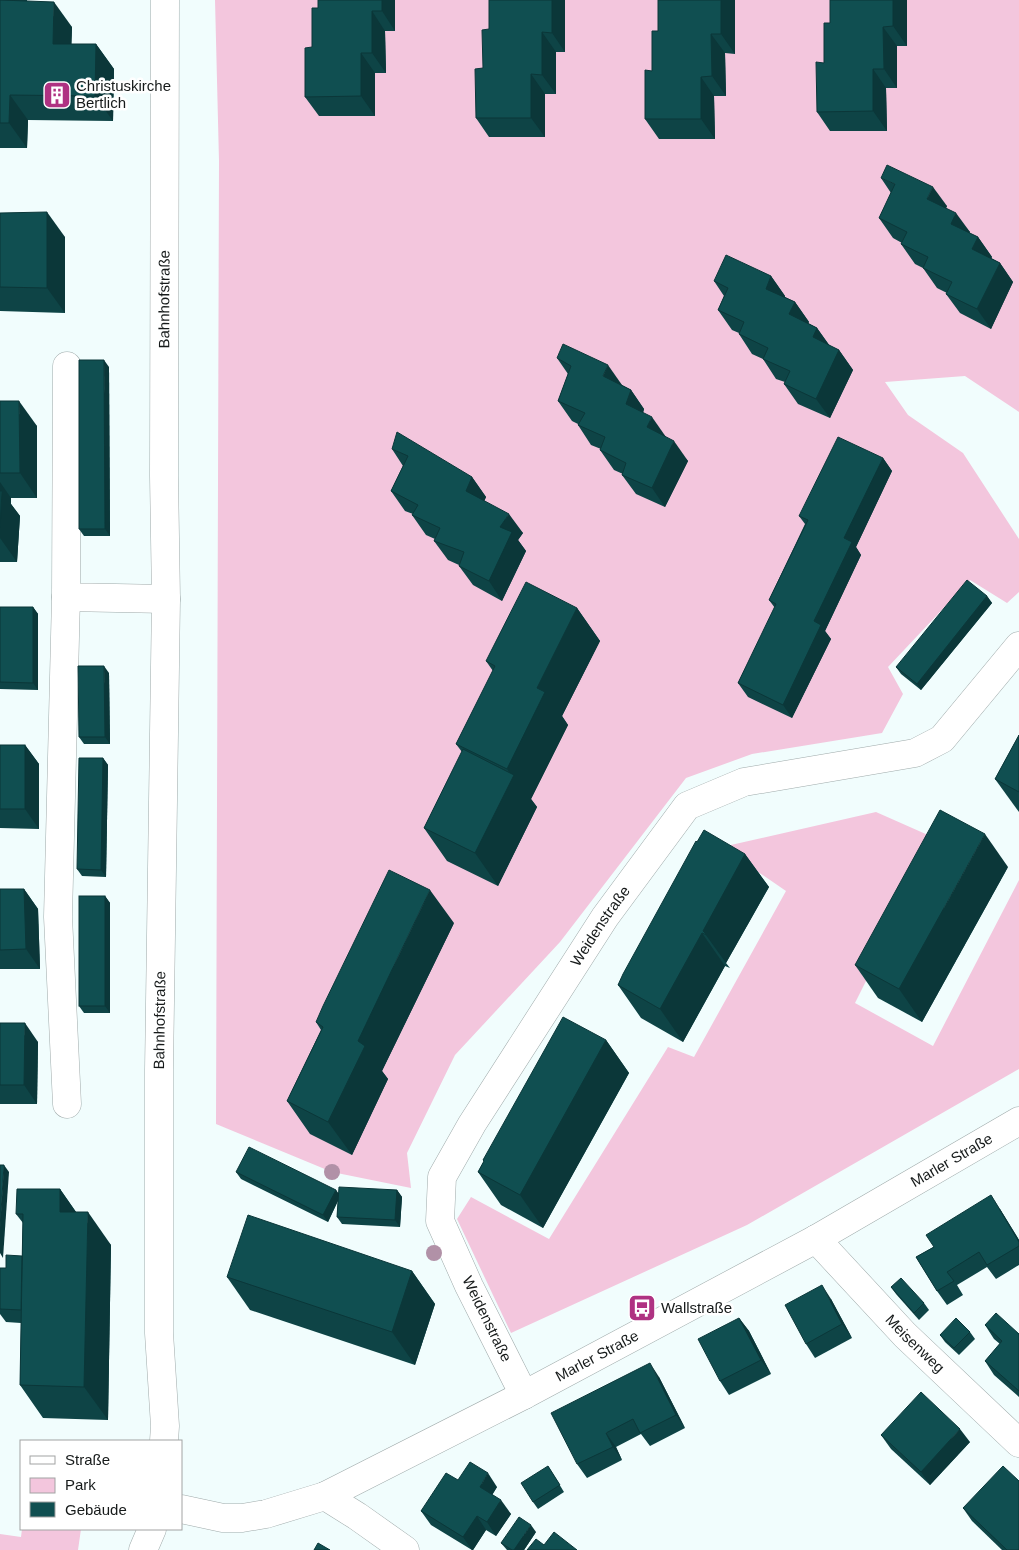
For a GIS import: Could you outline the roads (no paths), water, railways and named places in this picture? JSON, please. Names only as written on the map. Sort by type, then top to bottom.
[{"type":"street","name":"Bahnhofstraße","points":[[164,1440],[165,1426],[159,1333],[159,1070],[166,599],[164,476],[165,0]]},
{"type":"street","points":[[67,366],[66,598],[58,917],[67,1104]]},
{"type":"street","points":[[66,598],[166,599]]},
{"type":"street","name":"Weidenstraße","points":[[524,1395],[469,1286],[440,1221],[442,1177],[472,1124],[605,917],[688,806],[744,782],[915,753],[942,739],[1019,646]]},
{"type":"street","name":"Marler Straße","points":[[182,1509],[223,1518],[242,1518],[266,1514],[326,1496],[524,1395],[816,1239],[1019,1121]]},
{"type":"street","name":"Meisenweg","points":[[816,1239],[905,1335],[1019,1443]]},
{"type":"street","points":[[326,1496],[404,1550]]},
{"type":"street","points":[[143,1550],[152,1530]]},
{"type":"place","name":"Christuskirche Bertlich","points":[[57,95]]},
{"type":"place","name":"Wallstraße","points":[[642,1308]]}]
